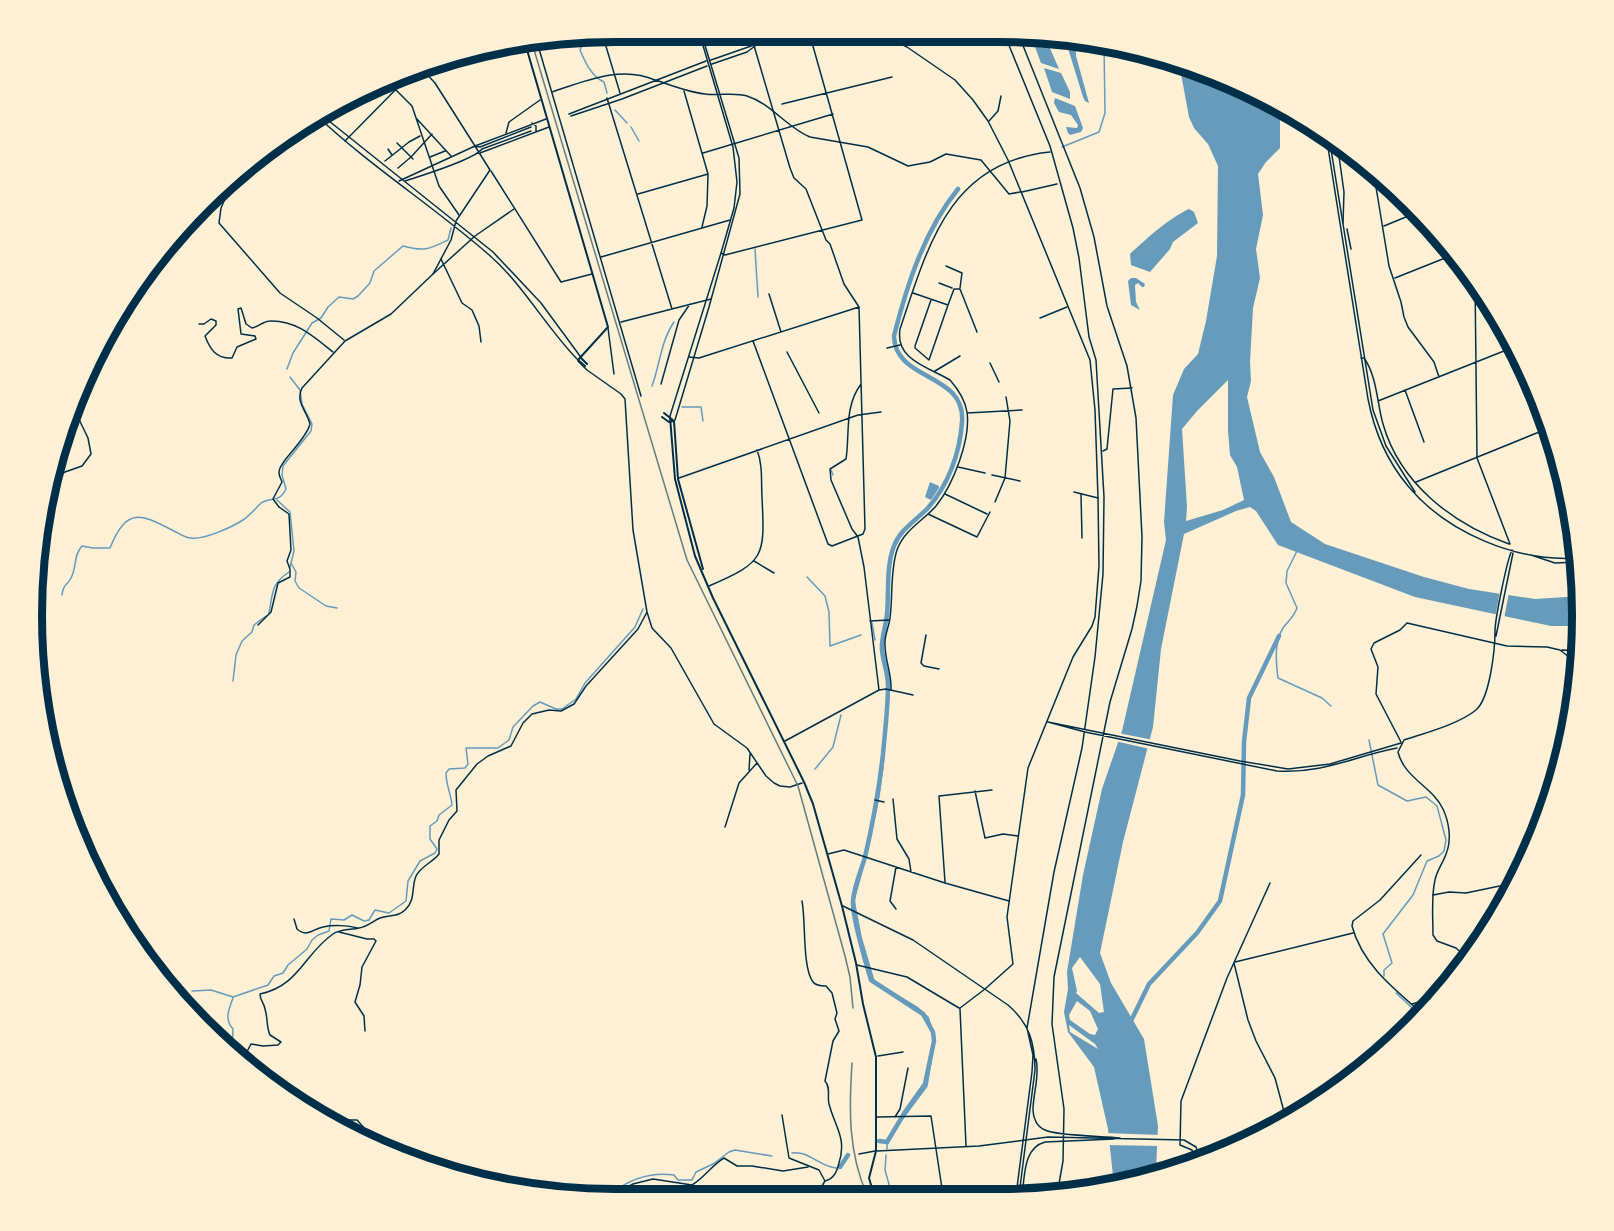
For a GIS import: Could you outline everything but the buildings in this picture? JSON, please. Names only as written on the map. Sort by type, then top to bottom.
[{"type":"main road","points":[[527,49],[608,327],[579,358],[586,365]]},
{"type":"main road","points":[[664,413],[675,421],[677,479]]},
{"type":"main road","points":[[662,417],[669,422],[675,421]]},
{"type":"main road","points":[[670,417],[677,479],[708,587],[804,782],[828,854],[842,906],[876,1057],[876,1152],[869,1178],[872,1189]]},
{"type":"street","points":[[605,42],[620,94]]},
{"type":"street","points":[[753,341],[830,546],[858,537],[865,529],[859,307],[844,284],[830,244],[806,189],[794,178],[790,168],[754,42]]},
{"type":"street","points":[[570,115],[603,103],[609,104],[747,52],[758,42]]},
{"type":"street","points":[[603,103],[607,98],[760,42]]},
{"type":"street","points":[[722,254],[861,221],[862,215],[812,42]]},
{"type":"street","points":[[897,42],[955,80],[988,121],[1008,160],[1090,360],[1095,410],[1099,566],[1094,621],[1073,657],[1028,768],[1007,921],[1013,964],[960,1009]]},
{"type":"street","points":[[1008,42],[1052,152],[1070,215],[1079,258],[1089,337],[1096,360],[1104,523],[1100,614],[1085,731],[1054,872],[1030,1022],[1027,1028],[1033,1055],[1020,1188]]},
{"type":"street","points":[[1022,43],[1062,140],[1087,212],[1107,306],[1132,388],[1140,468],[1141,581],[1132,629],[1110,702],[1054,977],[1052,1024],[1064,1109],[1063,1161],[1059,1186]]},
{"type":"street","points":[[670,417],[740,194],[739,158],[704,44]]},
{"type":"street","points":[[539,47],[641,396]]},
{"type":"street","points":[[426,74],[435,83],[561,282],[593,274]]},
{"type":"street","points":[[552,92],[595,77],[638,74],[684,90],[748,97],[810,137],[868,147],[908,166],[930,162],[946,154],[981,160],[1009,194],[1057,184]]},
{"type":"street","points":[[782,104],[892,77]]},
{"type":"street","points":[[345,141],[401,84]]},
{"type":"street","points":[[394,87],[412,106],[423,143],[442,192],[460,215]]},
{"type":"street","points":[[684,90],[708,174],[707,206],[702,228]]},
{"type":"street","points":[[988,121],[998,111],[1002,96]]},
{"type":"street","points":[[607,98],[672,309]]},
{"type":"street","points":[[506,134],[509,122],[541,99]]},
{"type":"street","points":[[702,153],[833,114]]},
{"type":"street","points":[[415,117],[452,157]]},
{"type":"street","points":[[398,182],[475,146],[547,118]]},
{"type":"street","points":[[327,120],[493,252],[528,288],[586,370],[624,396],[633,530],[647,612],[652,628],[671,648],[711,722],[750,752],[766,776],[774,783],[780,786],[798,786],[804,782]]},
{"type":"street","points":[[324,122],[490,255],[579,358]]},
{"type":"street","points":[[532,123],[536,126],[536,131]]},
{"type":"street","points":[[402,184],[549,127]]},
{"type":"street","points":[[475,146],[481,148],[531,129]]},
{"type":"street","points":[[398,168],[412,158],[432,134]]},
{"type":"street","points":[[386,161],[409,142],[421,136]]},
{"type":"street","points":[[397,143],[412,158]]},
{"type":"street","points":[[1328,147],[1373,410],[1381,436],[1396,464],[1415,493],[1454,525],[1488,542],[1512,550],[1555,563],[1569,562]]},
{"type":"street","points":[[479,153],[481,148]]},
{"type":"street","points":[[388,149],[393,156]]},
{"type":"street","points":[[1331,149],[1363,358],[1371,369],[1377,401],[1389,442],[1415,483],[1443,510],[1487,536],[1510,544],[1477,458],[1475,297]]},
{"type":"street","points":[[429,157],[445,151]]},
{"type":"street","points":[[891,690],[891,674],[884,642],[889,620],[897,551],[908,532],[928,514],[944,494],[958,467],[967,421],[961,395],[955,386],[909,358],[898,345],[900,328],[924,256],[937,229],[959,195],[1008,160],[1026,154],[1052,152]]},
{"type":"street","points":[[1339,154],[1344,192],[1343,224]]},
{"type":"street","points":[[433,274],[451,240],[456,221],[490,170]]},
{"type":"street","points":[[637,195],[708,174]]},
{"type":"street","points":[[1375,183],[1389,266],[1408,327],[1428,353],[1439,377]]},
{"type":"street","points":[[228,193],[221,208],[219,223],[274,286],[345,340]]},
{"type":"street","points":[[258,625],[271,612],[276,587],[290,577],[291,569],[287,561],[291,550],[289,514],[274,500],[282,482],[279,472],[282,463],[297,448],[309,429],[308,418],[301,407],[300,392],[345,340],[391,314],[475,236],[515,208]]},
{"type":"street","points":[[1383,227],[1409,216]]},
{"type":"street","points":[[601,257],[732,220]]},
{"type":"street","points":[[1347,229],[1351,249]]},
{"type":"street","points":[[675,421],[722,254]]},
{"type":"street","points":[[1394,278],[1446,257]]},
{"type":"street","points":[[441,259],[462,303],[472,310],[479,326],[481,342]]},
{"type":"street","points":[[946,266],[962,273],[960,289],[977,332]]},
{"type":"street","points":[[939,283],[960,289]]},
{"type":"street","points":[[931,300],[915,346],[928,360],[954,289]]},
{"type":"street","points":[[912,292],[948,305]]},
{"type":"street","points":[[769,294],[781,332]]},
{"type":"street","points":[[620,322],[711,299]]},
{"type":"street","points":[[661,384],[679,320],[690,303]]},
{"type":"street","points":[[688,357],[699,358],[859,307]]},
{"type":"street","points":[[1040,318],[1068,307]]},
{"type":"street","points":[[199,324],[212,319],[216,321],[216,325],[205,336],[208,346],[212,352],[229,359],[232,358],[237,347],[255,341],[257,338],[241,334],[239,308],[243,308],[246,324],[252,328],[268,321],[292,325],[308,332],[333,352]]},
{"type":"street","points":[[608,327],[614,374]]},
{"type":"street","points":[[887,348],[898,345]]},
{"type":"street","points":[[1377,401],[1506,350]]},
{"type":"street","points":[[788,352],[819,413]]},
{"type":"street","points":[[935,372],[960,356]]},
{"type":"street","points":[[990,363],[999,382]]},
{"type":"street","points":[[861,383],[852,402],[848,418],[846,459],[833,465],[830,469],[831,480],[852,529],[858,537],[864,567],[879,690]]},
{"type":"street","points":[[1102,452],[1107,449],[1113,389],[1132,388]]},
{"type":"street","points":[[1405,390],[1424,442]]},
{"type":"street","points":[[995,502],[1005,478],[1010,421],[1006,397]]},
{"type":"street","points":[[967,413],[1022,410]]},
{"type":"street","points":[[677,479],[848,418],[881,412]]},
{"type":"street","points":[[60,476],[82,466],[91,454],[88,438],[78,417]]},
{"type":"street","points":[[1415,483],[1542,431]]},
{"type":"street","points":[[708,587],[747,568],[761,550],[764,526],[761,463],[757,450]]},
{"type":"street","points":[[958,467],[985,473]]},
{"type":"street","points":[[992,475],[1020,480]]},
{"type":"street","points":[[1074,492],[1098,498]]},
{"type":"street","points":[[928,514],[977,537],[989,513],[944,494]]},
{"type":"street","points":[[1081,494],[1082,538]]},
{"type":"street","points":[[1085,731],[1270,767],[1301,768],[1330,764],[1401,743],[1462,718],[1476,710],[1484,697],[1512,550]]},
{"type":"street","points":[[1530,555],[1569,559]]},
{"type":"street","points":[[754,561],[774,573]]},
{"type":"street","points":[[246,1054],[251,1044],[278,1046],[281,1042],[270,1035],[266,1023],[266,1011],[260,994],[271,991],[298,973],[318,947],[336,932],[358,928],[379,918],[400,914],[409,906],[412,902],[412,886],[417,874],[439,854],[439,840],[449,820],[457,811],[456,790],[477,764],[488,756],[511,746],[523,723],[532,714],[549,710],[561,711],[574,704],[586,686],[638,629],[647,612]]},
{"type":"street","points":[[870,621],[889,620]]},
{"type":"street","points":[[1401,743],[1376,693],[1378,667],[1371,649],[1374,643],[1400,630],[1407,623],[1507,646],[1547,647],[1571,651]]},
{"type":"street","points":[[926,635],[921,663],[924,666],[939,669]]},
{"type":"street","points":[[1560,650],[1570,658]]},
{"type":"street","points":[[785,741],[879,690],[886,689],[913,695]]},
{"type":"street","points":[[1047,722],[1277,771],[1300,772],[1326,768],[1399,747]]},
{"type":"street","points":[[1401,743],[1399,756],[1406,769],[1416,782],[1438,799],[1447,823],[1450,836],[1449,848],[1436,876],[1433,895],[1435,939],[1456,948],[1461,953]]},
{"type":"street","points":[[748,771],[750,752]]},
{"type":"street","points":[[725,827],[739,783],[757,763]]},
{"type":"street","points":[[945,883],[939,796],[992,790]]},
{"type":"street","points":[[975,791],[985,838],[1003,834],[1019,836]]},
{"type":"street","points":[[893,799],[897,839],[909,859],[911,872]]},
{"type":"street","points":[[874,800],[884,802]]},
{"type":"street","points":[[828,854],[843,850],[1010,901]]},
{"type":"street","points":[[1416,1008],[1367,962],[1352,926],[1353,921],[1380,900],[1421,855]]},
{"type":"street","points":[[896,867],[890,901],[896,909]]},
{"type":"street","points":[[1194,1155],[1192,1150],[1180,1144],[1181,1101],[1206,1031],[1270,883]]},
{"type":"street","points":[[1433,895],[1449,892],[1466,894],[1504,885]]},
{"type":"street","points":[[802,901],[805,950],[812,981],[816,985],[826,986],[832,993],[839,1031],[833,1041],[825,1081],[829,1088],[829,1104],[839,1126],[843,1152],[837,1171],[831,1179],[825,1181],[820,1189]]},
{"type":"street","points":[[842,906],[913,940],[985,989],[1017,1014],[1031,1034],[1037,1075],[1034,1116],[1038,1125],[1044,1130],[1139,1139]]},
{"type":"street","points":[[294,919],[297,929],[304,933],[329,927],[358,928]]},
{"type":"street","points":[[336,932],[376,941],[362,967],[355,1002],[362,1011],[365,1031]]},
{"type":"street","points":[[1234,963],[1353,933]]},
{"type":"street","points":[[1234,963],[1248,1020],[1275,1078],[1284,1112]]},
{"type":"street","points":[[856,965],[910,979],[960,1009]]},
{"type":"street","points":[[1412,1004],[1423,1001]]},
{"type":"street","points":[[960,1009],[966,1147]]},
{"type":"street","points":[[876,1057],[903,1052]]},
{"type":"street","points":[[1020,1188],[1034,1081],[1035,1054]]},
{"type":"street","points":[[894,1117],[900,1109],[908,1068]]},
{"type":"street","points":[[782,1115],[789,1158],[819,1170],[825,1181]]},
{"type":"street","points":[[876,1117],[931,1116],[942,1189]]},
{"type":"street","points":[[348,1122],[357,1120],[368,1133]]},
{"type":"street","points":[[859,1154],[979,1146],[1048,1137],[1184,1140],[1196,1147],[1198,1153]]},
{"type":"street","points":[[1021,1188],[1028,1157],[1033,1149],[1045,1142],[1139,1139]]},
{"type":"street","points":[[624,1189],[653,1179],[692,1185],[724,1158],[737,1166],[783,1171],[808,1167]]},
{"type":"water","points":[[1033,43],[1049,46],[1059,69],[1041,63]]},
{"type":"water","points":[[1067,46],[1076,47],[1076,56],[1089,103],[1083,97]]},
{"type":"water","points":[[1044,68],[1061,73],[1070,92],[1070,99],[1052,92]]},
{"type":"water","points":[[1181,71],[1252,101],[1280,117],[1280,148],[1258,174],[1263,215],[1256,249],[1260,278],[1253,308],[1251,381],[1247,397],[1260,452],[1274,477],[1291,522],[1325,544],[1424,577],[1469,589],[1535,599],[1571,597],[1572,626],[1551,626],[1415,597],[1278,545],[1256,511],[1250,507],[1184,534],[1161,649],[1153,727],[1123,842],[1100,953],[1111,983],[1144,1039],[1158,1126],[1156,1166],[1113,1177],[1108,1129],[1094,1067],[1068,1032],[1064,1012],[1068,989],[1067,972],[1083,875],[1102,789],[1122,731],[1166,540],[1164,522],[1173,395],[1184,369],[1198,354],[1217,256],[1218,166],[1208,144],[1194,128],[1189,117]],"holes":[[[1228,380],[1230,455],[1237,467],[1244,500],[1223,510],[1186,521],[1182,429]],[[1080,957],[1100,984],[1104,1012],[1099,1013],[1076,993],[1072,968]],[[1077,1001],[1090,1011],[1098,1029],[1095,1035],[1070,1020],[1069,1015]],[[1069,1025],[1095,1044],[1098,1049],[1070,1032]]]},
{"type":"water","points":[[1055,98],[1075,106],[1083,128],[1081,132],[1070,135],[1068,133],[1066,127],[1077,128],[1078,125],[1071,115],[1059,112],[1054,103]]},
{"type":"water","points":[[1189,209],[1194,212],[1198,223],[1173,242],[1170,249],[1150,272],[1131,265],[1130,254],[1166,223]]},
{"type":"water","points":[[1136,278],[1145,284],[1144,287],[1138,283],[1135,285],[1136,302],[1140,310],[1131,305],[1128,281]]},
{"type":"water","points":[[930,482],[939,486],[931,500],[925,497]]},
{"type":"pier","points":[[1500,591],[1509,592],[1504,619],[1495,618]]},
{"type":"pier","points":[[1118,733],[1153,740],[1150,749],[1115,741]]},
{"type":"pier","points":[[1105,1133],[1160,1135],[1160,1146],[1106,1145]]},
{"type":"waterway","points":[[583,43],[580,50],[592,73],[604,82],[607,93]]},
{"type":"waterway","points":[[1062,147],[1099,132],[1105,113],[1104,52]]},
{"type":"waterway","points":[[615,110],[627,123]]},
{"type":"waterway","points":[[631,127],[639,141]]},
{"type":"waterway","points":[[879,1141],[887,1142],[925,1084],[934,1041],[933,1032],[923,1014],[871,980],[853,908],[855,890],[873,819],[883,754],[888,685],[882,646],[887,614],[889,571],[891,554],[897,540],[904,530],[927,509],[947,480],[956,457],[962,422],[960,406],[953,394],[943,385],[906,362],[897,351],[894,336],[918,259],[935,223],[958,189]]},
{"type":"waterway","points":[[287,369],[293,353],[312,323],[321,318],[328,307],[339,297],[353,299],[358,296],[370,283],[374,271],[403,246],[417,249],[431,247],[448,240],[451,228]]},
{"type":"waterway","points":[[755,249],[758,297]]},
{"type":"waterway","points":[[652,386],[663,345],[674,322]]},
{"type":"waterway","points":[[62,595],[64,587],[73,574],[77,554],[82,546],[110,548],[116,535],[129,520],[136,517],[144,518],[185,537],[197,538],[232,526],[263,502],[280,497],[286,489],[282,475],[283,466],[311,431],[312,424],[302,404],[300,390],[290,377]]},
{"type":"waterway","points":[[682,407],[701,407],[703,421]]},
{"type":"waterway","points":[[831,470],[833,475]]},
{"type":"waterway","points":[[277,500],[290,512],[294,551],[290,567]]},
{"type":"waterway","points":[[1297,551],[1287,571],[1286,583],[1297,608],[1283,628],[1278,640],[1276,659],[1278,678],[1322,698],[1331,706]]},
{"type":"waterway","points":[[291,563],[296,572],[295,581],[299,588],[326,606],[337,608]]},
{"type":"waterway","points":[[269,613],[276,585],[289,572]]},
{"type":"waterway","points":[[807,577],[825,596],[829,612],[830,646],[861,635]]},
{"type":"waterway","points":[[192,991],[211,990],[233,997],[268,985],[274,976],[283,973],[288,965],[307,949],[312,940],[329,931],[331,919],[344,920],[352,915],[364,921],[369,920],[375,910],[389,913],[406,901],[408,881],[420,861],[435,853],[437,849],[430,839],[430,826],[452,805],[446,773],[449,769],[465,768],[468,764],[466,748],[498,748],[509,740],[513,727],[533,706],[540,702],[556,709],[562,709],[576,699],[585,683],[635,627],[643,609]]},
{"type":"waterway","points":[[233,681],[236,655],[242,641],[252,632],[254,625],[266,616]]},
{"type":"waterway","points":[[872,623],[875,640]]},
{"type":"waterway","points":[[1130,1023],[1149,984],[1197,933],[1220,901],[1243,795],[1244,742],[1249,698],[1279,636]]},
{"type":"waterway","points":[[887,1149],[901,1121],[927,1086],[935,1038],[928,1017],[918,1008],[874,981],[861,937],[854,900],[879,796],[889,694]]},
{"type":"waterway","points":[[815,769],[833,747],[841,715]]},
{"type":"waterway","points":[[1369,740],[1378,785],[1407,801],[1426,797],[1437,806],[1446,840],[1444,851],[1427,861],[1413,895],[1383,934],[1392,963],[1384,970],[1384,976]]},
{"type":"waterway","points":[[1396,993],[1415,1010]]},
{"type":"waterway","points":[[232,1043],[233,1029],[228,1018],[233,998]]},
{"type":"waterway","points":[[618,1189],[633,1180],[665,1174],[674,1175],[678,1180],[692,1180],[696,1172],[735,1150],[772,1156]]},
{"type":"waterway","points":[[792,1153],[809,1156],[836,1168]]},
{"type":"waterway","points":[[840,1167],[848,1155]]},
{"type":"waterway","points":[[886,1155],[885,1170],[890,1189]]},
{"type":"railway","points":[[534,48],[687,560],[798,786],[845,956],[853,1008]]},
{"type":"railway","points":[[852,1063],[851,1130],[856,1163],[865,1189]]}]
